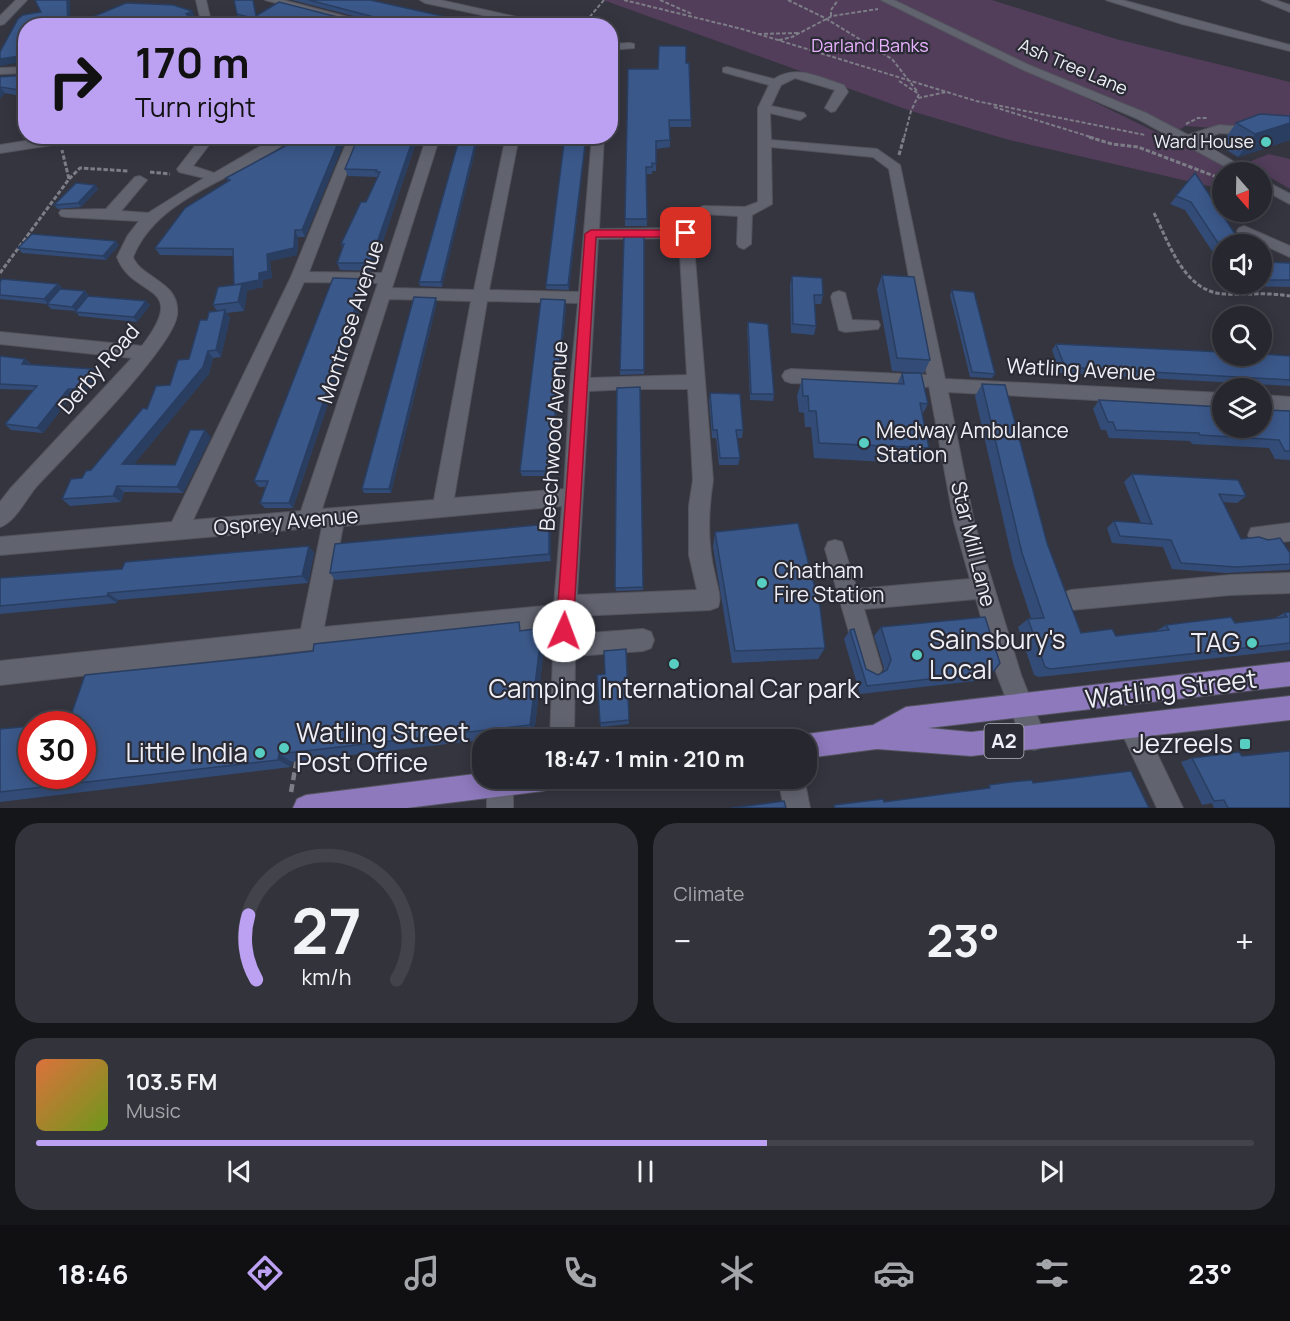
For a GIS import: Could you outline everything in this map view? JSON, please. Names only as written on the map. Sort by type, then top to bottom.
[{"type":"main road","name":"Watling Street","points":[[877,737],[906,719],[1290,674]]},
{"type":"main road","name":"Watling Street","points":[[817,745],[877,737],[971,744],[1290,708]]},
{"type":"main road","points":[[299,800],[500,797],[518,789]]},
{"type":"street","points":[[0,22],[22,0]]},
{"type":"street","points":[[201,0],[205,18]]},
{"type":"street","points":[[270,0],[327,9],[354,18]]},
{"type":"street","points":[[425,0],[513,18]]},
{"type":"street","points":[[1111,0],[1176,20],[1290,48]]},
{"type":"street","points":[[1266,0],[1290,9]]},
{"type":"street","name":"Ash Tree Lane","points":[[884,4],[1142,116],[1227,162]]},
{"type":"street","points":[[618,46],[630,46]]},
{"type":"street","points":[[0,71],[18,70]]},
{"type":"street","points":[[727,70],[776,83]]},
{"type":"street","points":[[703,210],[745,212],[765,204],[764,108],[776,83],[787,76],[796,74],[840,88],[842,92],[831,108]]},
{"type":"street","points":[[764,108],[800,116]]},
{"type":"street","points":[[1187,139],[1220,129],[1290,134]]},
{"type":"street","points":[[765,143],[877,153],[895,168]]},
{"type":"street","points":[[0,149],[29,144]]},
{"type":"street","name":"Derby Road","points":[[0,518],[17,495],[147,353],[169,320],[169,304],[154,284],[129,268],[125,256],[135,235],[152,218],[177,200],[274,144]]},
{"type":"street","points":[[178,531],[299,277],[352,144]]},
{"type":"street","name":"Montrose Avenue","points":[[308,521],[387,286],[431,144]]},
{"type":"street","points":[[442,509],[480,297],[511,144]]},
{"type":"street","name":"Beechwood Avenue","points":[[562,729],[565,610],[597,144]]},
{"type":"street","points":[[203,145],[184,169],[204,172],[215,179]]},
{"type":"street","name":"Star Mill Lane","points":[[895,168],[961,510],[1009,675],[1034,738]]},
{"type":"street","points":[[110,214],[140,180]]},
{"type":"street","points":[[1272,189],[1290,200]]},
{"type":"street","points":[[744,244],[745,212]]},
{"type":"street","points":[[66,213],[152,218]]},
{"type":"street","points":[[1244,231],[1290,252]]},
{"type":"street","points":[[0,673],[565,610],[710,600],[699,555],[699,506],[703,480],[686,233],[591,234]]},
{"type":"street","points":[[299,277],[480,297],[586,298]]},
{"type":"street","points":[[839,297],[845,326],[872,325]]},
{"type":"street","points":[[0,338],[147,353]]},
{"type":"street","name":"Watling Avenue","points":[[791,376],[1212,399]]},
{"type":"street","points":[[579,384],[696,382]]},
{"type":"street","points":[[1272,403],[1290,404]]},
{"type":"street","name":"Osprey Avenue","points":[[0,546],[572,497]]},
{"type":"street","points":[[310,639],[334,518]]},
{"type":"street","points":[[1258,535],[1290,532]]},
{"type":"street","points":[[835,549],[870,669]]},
{"type":"street","points":[[1071,600],[1230,585],[1290,583]]},
{"type":"street","points":[[849,600],[983,588]]},
{"type":"street","points":[[564,646],[636,641]]},
{"type":"street","points":[[1131,727],[1170,808]]},
{"type":"street","points":[[793,789],[797,808]]},
{"type":"path","points":[[589,18],[604,0]]},
{"type":"path","points":[[624,0],[756,34],[1112,144],[1138,147],[1212,175]]},
{"type":"path","points":[[660,0],[697,17]]},
{"type":"path","points":[[788,0],[825,18],[894,60],[917,91],[918,98],[911,111],[895,168]]},
{"type":"path","points":[[831,16],[831,10],[838,0]]},
{"type":"path","points":[[776,40],[795,37],[831,16],[884,4]]},
{"type":"path","points":[[756,34],[799,33]]},
{"type":"path","points":[[891,77],[917,91]]},
{"type":"path","points":[[918,98],[947,92]]},
{"type":"path","points":[[976,101],[1156,137]]},
{"type":"path","points":[[0,273],[69,179],[64,144]]},
{"type":"path","points":[[1154,213],[1187,274],[1208,291],[1245,294],[1266,292],[1290,296]]},
{"type":"path","points":[[298,750],[299,800]]},
{"type":"green space","name":"Darland Banks","points":[[603,0],[992,0],[1116,39],[1290,82],[1290,133],[1185,126],[1179,130],[941,27],[1215,162],[1212,162],[1212,187],[1009,140],[911,111]]},
{"type":"green space","points":[[1269,154],[1290,159],[1290,189],[1272,178],[1272,162],[1249,162]]},
{"type":"building","points":[[35,0],[67,0],[68,18],[19,18],[23,15],[41,12]]},
{"type":"building","points":[[234,0],[253,0],[256,18],[237,14]]},
{"type":"building","points":[[309,0],[370,0],[451,18],[378,18]]},
{"type":"building","points":[[279,2],[341,18],[264,18],[256,16]]},
{"type":"building","points":[[126,3],[173,5],[192,11],[186,14],[190,17],[187,18],[90,18]]},
{"type":"building","points":[[18,19],[18,56],[0,59],[0,52]]},
{"type":"building","points":[[659,46],[686,46],[686,63],[689,63],[691,120],[669,120],[670,140],[656,141],[656,164],[652,163],[652,167],[646,167],[647,219],[625,219],[628,69],[658,69]]},
{"type":"building","points":[[18,76],[18,90],[0,87],[0,77]]},
{"type":"building","points":[[1260,114],[1290,116],[1290,123],[1255,134],[1236,123]]},
{"type":"building","points":[[289,144],[338,144],[302,230],[295,230],[294,248],[267,254],[268,271],[259,273],[259,280],[234,285],[233,249],[155,248],[185,208],[230,180],[226,178]]},
{"type":"building","points":[[355,144],[411,144],[370,263],[337,263],[344,244],[341,244],[361,202],[366,202],[380,172],[345,169]]},
{"type":"building","points":[[458,144],[475,144],[441,282],[419,282]]},
{"type":"building","points":[[564,144],[585,144],[568,285],[546,285]]},
{"type":"building","points":[[1195,173],[1212,199],[1212,222],[1227,222],[1235,234],[1212,234],[1191,202],[1176,196]]},
{"type":"building","points":[[76,183],[95,185],[78,203],[54,205]]},
{"type":"building","points":[[32,234],[116,241],[103,256],[18,248]]},
{"type":"building","points":[[624,236],[644,236],[644,370],[620,370]]},
{"type":"building","points":[[1272,262],[1290,263],[1290,280],[1272,280]]},
{"type":"building","points":[[882,275],[914,277],[930,360],[897,358]]},
{"type":"building","points":[[792,276],[822,278],[823,295],[814,295],[816,326],[793,324]]},
{"type":"building","points":[[333,278],[365,279],[289,503],[260,503],[268,481],[254,481]]},
{"type":"building","points":[[2,279],[58,284],[44,299],[0,295]]},
{"type":"building","points":[[242,284],[238,302],[213,305],[218,287]]},
{"type":"building","points":[[60,289],[85,291],[72,307],[47,304]]},
{"type":"building","points":[[952,290],[974,292],[995,374],[972,372]]},
{"type":"building","points":[[88,296],[146,301],[134,317],[75,312]]},
{"type":"building","points":[[414,297],[436,298],[389,489],[362,489]]},
{"type":"building","points":[[541,299],[565,300],[550,471],[520,471]]},
{"type":"building","points":[[225,310],[216,350],[208,351],[203,367],[122,464],[175,465],[190,430],[205,430],[177,487],[117,486],[113,496],[62,499],[71,479],[82,478],[86,471],[91,470],[143,408],[147,409],[156,386],[170,385],[178,360],[189,359],[200,320],[207,320],[209,312]]},
{"type":"building","points":[[748,322],[768,324],[774,394],[751,394]]},
{"type":"building","points":[[1056,344],[1212,352],[1212,366],[1272,366],[1272,355],[1290,356],[1290,380],[1272,378],[1065,367]]},
{"type":"building","points":[[0,356],[25,359],[22,364],[93,369],[78,389],[68,389],[37,428],[5,424],[37,386],[0,384]]},
{"type":"building","name":"Medway Ambulance Station","points":[[902,373],[921,373],[928,404],[920,403],[929,448],[819,443],[816,411],[809,411],[808,396],[803,396],[802,379],[904,384]]},
{"type":"building","points":[[982,384],[1005,385],[1047,543],[1081,633],[1112,629],[1116,636],[1169,630],[1166,625],[1231,617],[1235,623],[1287,617],[1284,613],[1290,612],[1290,643],[1050,669],[1045,667],[1028,619],[1044,618],[1022,553]]},
{"type":"building","points":[[640,387],[643,587],[615,588],[617,388]]},
{"type":"building","points":[[710,393],[740,394],[743,430],[736,430],[740,458],[720,458],[717,430],[713,430]]},
{"type":"building","points":[[1099,400],[1212,406],[1212,436],[1199,433],[1116,430],[1113,422],[1108,422]]},
{"type":"building","points":[[1272,410],[1290,411],[1290,451],[1285,451],[1279,440],[1247,438],[1272,438]]},
{"type":"building","points":[[1132,474],[1238,480],[1246,496],[1219,494],[1241,539],[1280,538],[1290,553],[1290,564],[1236,567],[1181,563],[1171,540],[1120,536],[1114,521],[1152,524]]},
{"type":"building","name":"Chatham Fire Station","points":[[798,523],[820,607],[825,648],[735,651],[715,532]]},
{"type":"building","points":[[549,524],[549,554],[330,573],[335,544]]},
{"type":"building","points":[[309,546],[302,576],[108,593],[107,596],[0,606],[0,578],[122,569],[125,562]]},
{"type":"building","name":"Sainsbury's Local","points":[[985,617],[1000,663],[993,672],[867,686],[850,630],[854,629],[866,669],[878,675],[887,670],[891,660],[881,627]]},
{"type":"building","points":[[519,622],[520,631],[542,628],[530,725],[472,729],[472,732],[279,754],[278,760],[96,781],[96,711],[72,711],[85,675],[313,651],[314,644]]},
{"type":"building","points":[[626,649],[629,720],[600,723],[597,675],[605,674],[604,651]]},
{"type":"building","points":[[18,727],[18,789],[26,789],[0,792],[0,729]]},
{"type":"building","points":[[1290,751],[1290,808],[1228,808],[1224,800],[1214,801],[1192,758],[1239,752],[1242,756]]},
{"type":"building","points":[[1131,771],[1149,808],[835,808],[834,805],[883,799],[884,802],[990,788],[989,785],[1011,782],[1032,780],[1033,783]]},
{"type":"building","points":[[784,801],[786,808],[731,808]]},
{"type":"place","name":"Ward House","points":[[1266,142]]},
{"type":"place","name":"Medway Ambulance Station","points":[[864,443]]},
{"type":"place","name":"Chatham Fire Station","points":[[762,583]]},
{"type":"place","name":"TAG","points":[[1252,643]]},
{"type":"place","name":"Sainsbury's Local","points":[[917,655]]},
{"type":"place","name":"Camping International Car park","points":[[674,664]]},
{"type":"place","name":"Jezreels","points":[[1245,744]]},
{"type":"place","name":"Watling Street Post Office","points":[[284,748]]},
{"type":"place","name":"Little India","points":[[260,753]]},
{"type":"route","points":[[564,631],[591,234],[686,233]]}]
